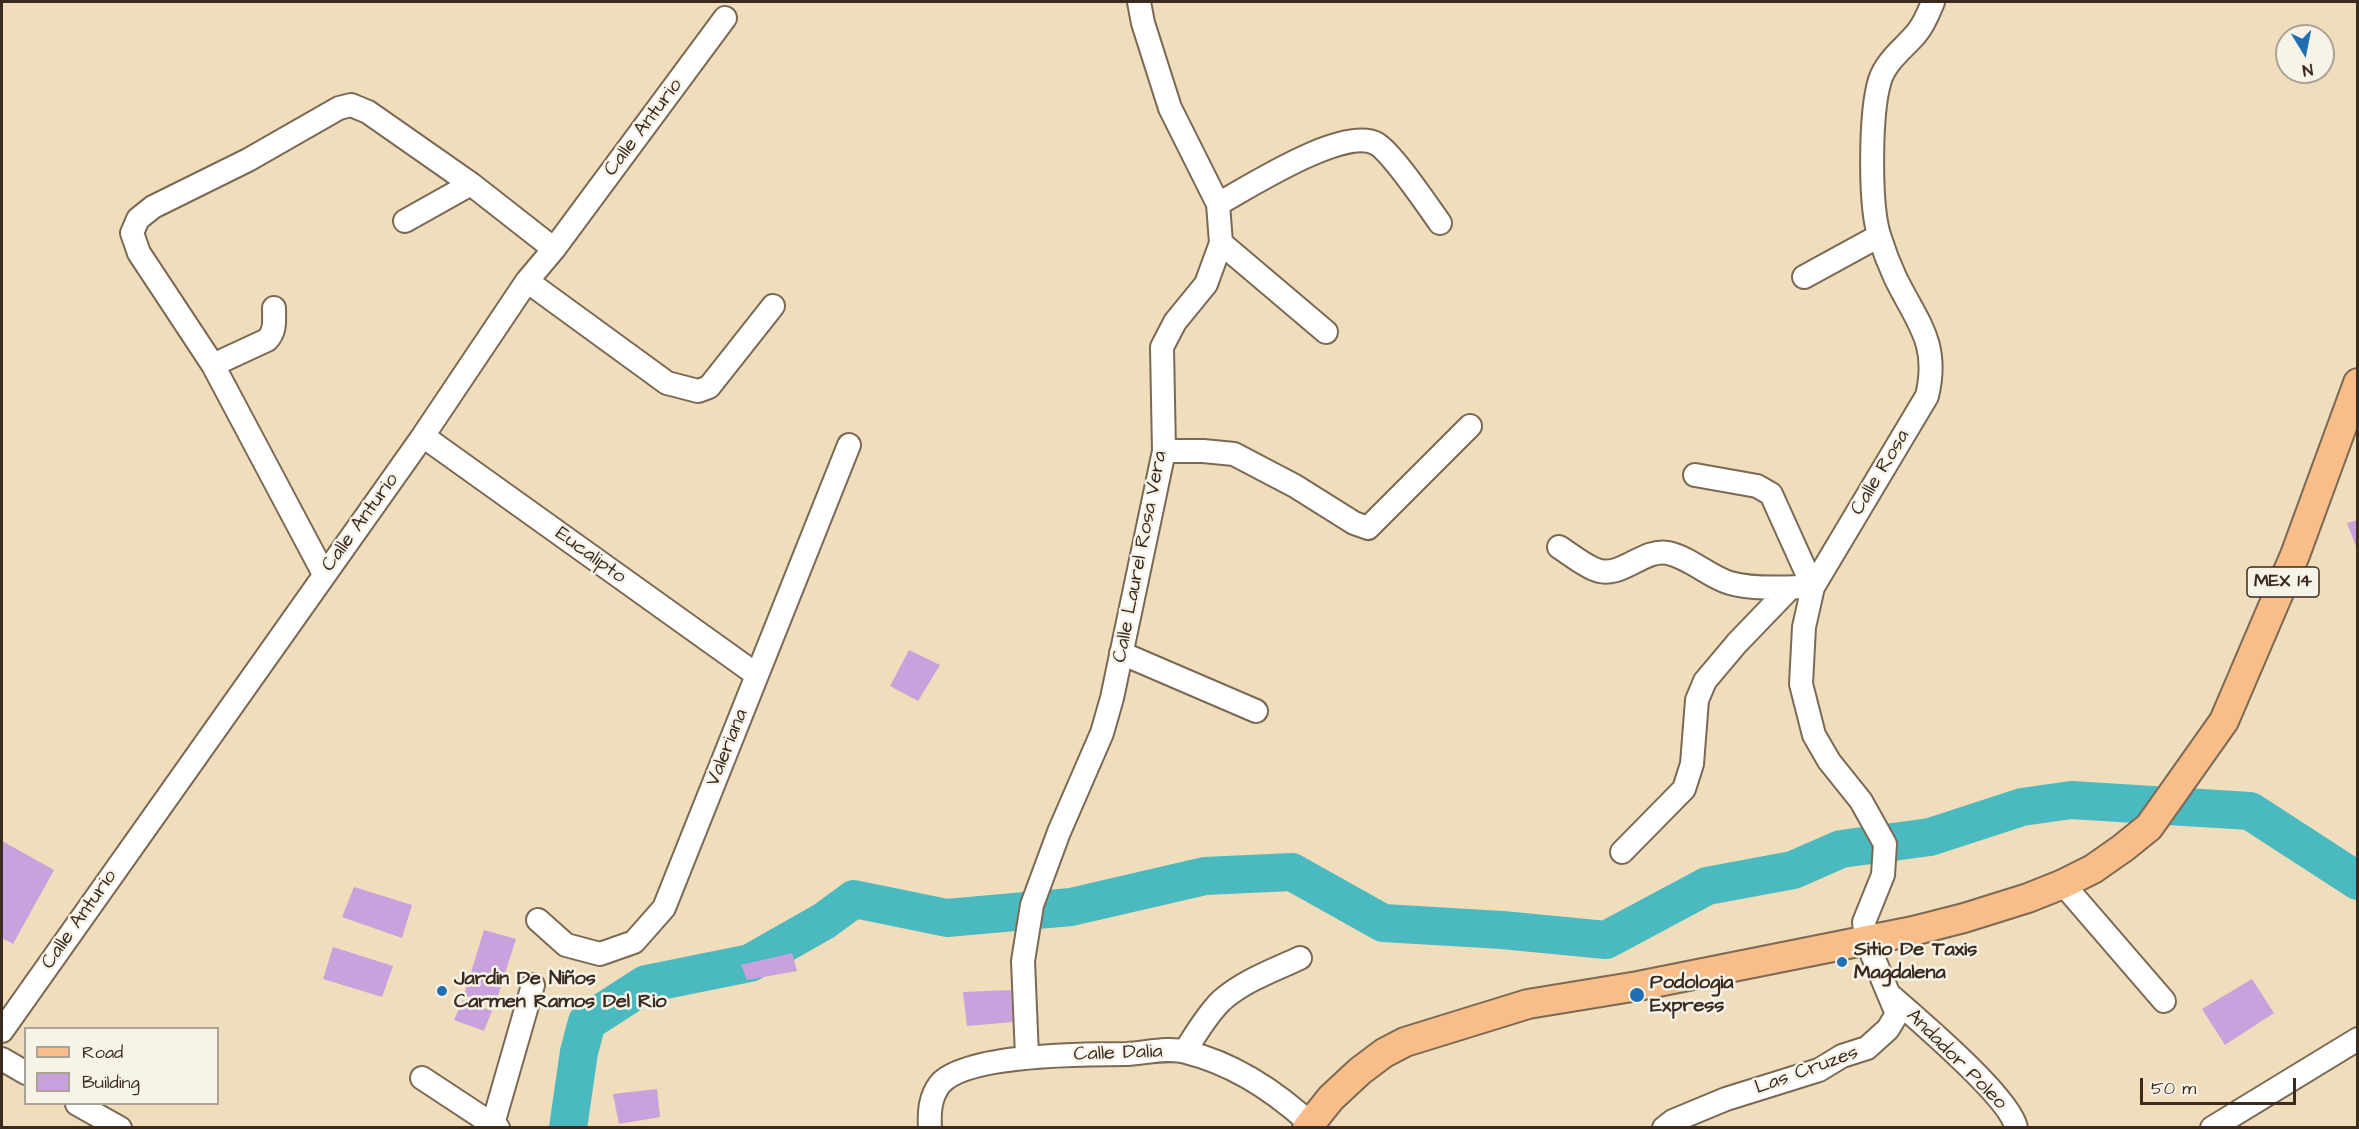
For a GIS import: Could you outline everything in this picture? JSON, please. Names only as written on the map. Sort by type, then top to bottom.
[{"type":"main road","name":"MEX 14","points":[[1310,1126],[1360,1071],[1384,1053],[1405,1042],[1434,1032],[1528,1004],[1638,986],[1912,932],[1984,913],[2063,884],[2100,864],[2149,827],[2224,721],[2295,555],[2358,383]]},
{"type":"street","name":"Calle Laurel Rosa Vera","points":[[1027,1056],[1023,961],[1032,905],[1059,832],[1102,733],[1112,698],[1164,451],[1162,347],[1176,321],[1206,284],[1221,243],[1218,204],[1170,108],[1139,2]]},
{"type":"street","name":"Calle Rosa","points":[[1866,940],[1864,922],[1883,875],[1885,844],[1861,801],[1829,761],[1814,735],[1801,684],[1804,627],[1813,587],[1927,396],[1931,377],[1930,353],[1925,332],[1894,275],[1879,236],[1874,204],[1873,111],[1881,78],[1893,58],[1918,32],[1933,2]]},
{"type":"street","name":"Calle Anturio","points":[[2,1031],[423,436],[527,281],[554,249],[725,18]]},
{"type":"street","points":[[324,574],[213,365],[139,254],[132,233],[138,219],[153,207],[249,160],[339,108],[351,105],[368,112],[471,184],[554,249]]},
{"type":"street","points":[[1218,204],[1323,148],[1351,140],[1366,139],[1384,149],[1440,223]]},
{"type":"street","points":[[405,221],[471,184]]},
{"type":"street","points":[[1804,277],[1879,236]]},
{"type":"street","points":[[1221,243],[1326,332]]},
{"type":"street","points":[[527,281],[667,382],[698,392],[709,387],[773,306]]},
{"type":"street","points":[[213,365],[267,340],[272,335],[274,308]]},
{"type":"street","points":[[1164,451],[1234,454],[1295,486],[1354,523],[1368,528],[1470,426]]},
{"type":"street","name":"Eucalipto","points":[[423,436],[757,675]]},
{"type":"street","name":"Valeriana","points":[[538,920],[566,945],[600,954],[634,942],[664,908],[849,445]]},
{"type":"street","points":[[1559,547],[1595,570],[1605,572],[1619,570],[1652,554],[1665,553],[1678,556],[1730,583],[1790,588],[1813,587],[1771,494],[1757,486],[1695,475]]},
{"type":"street","points":[[1622,852],[1684,789],[1692,764],[1697,700],[1705,681],[1737,643],[1790,588]]},
{"type":"street","points":[[1121,653],[1256,711]]},
{"type":"street","points":[[2063,884],[2164,1001]]},
{"type":"street","name":"Las Cruzes","points":[[1664,1128],[1673,1121],[1726,1099],[1819,1070],[1842,1056],[1867,1048],[1888,1029],[1897,1014],[1866,940]]},
{"type":"street","points":[[1185,1052],[1207,1017],[1222,1001],[1243,985],[1300,958]]},
{"type":"street","points":[[422,1078],[495,1126],[533,985]]},
{"type":"street","name":"Andador Poleo","points":[[1891,996],[1943,1041],[2006,1106],[2016,1128]]},
{"type":"street","points":[[2212,1128],[2358,1039]]},
{"type":"street","name":"Calle Dalia","points":[[930,1122],[932,1099],[941,1084],[954,1074],[1027,1056],[1185,1052],[1252,1080],[1281,1098],[1310,1126]]},
{"type":"street","points":[[2,1059],[24,1072]]},
{"type":"street","points":[[79,1105],[120,1128]]},
{"type":"building","points":[[2358,520],[2358,549],[2357,549],[2347,523]]},
{"type":"building","points":[[909,650],[940,665],[918,701],[890,686]]},
{"type":"building","points":[[2,841],[54,870],[13,944],[2,938]]},
{"type":"building","points":[[354,887],[412,905],[402,938],[342,917]]},
{"type":"building","points":[[484,930],[516,939],[495,1005],[464,995]]},
{"type":"building","points":[[333,947],[393,966],[382,997],[323,979]]},
{"type":"building","points":[[792,953],[797,971],[747,980],[741,965]]},
{"type":"building","points":[[2252,979],[2274,1013],[2225,1045],[2202,1009]]},
{"type":"building","points":[[1011,990],[1013,1022],[967,1026],[963,992]]},
{"type":"building","points":[[463,1000],[492,1011],[484,1031],[454,1020]]},
{"type":"building","points":[[657,1089],[660,1117],[619,1124],[613,1094]]},
{"type":"waterway","points":[[568,1128],[579,1052],[587,1022],[646,984],[750,963],[824,921],[854,899],[947,918],[1071,907],[1205,876],[1292,872],[1383,923],[1502,930],[1606,940],[1707,886],[1793,870],[1841,849],[1930,837],[2022,807],[2071,800],[2250,811],[2358,881]]},
{"type":"place","name":"Sitio De Taxis Magdalena","points":[[1842,962]]},
{"type":"place","name":"Jardin De Niños Carmen Ramos Del Rio","points":[[442,991]]},
{"type":"place","name":"Podologia Express","points":[[1637,995]]}]
